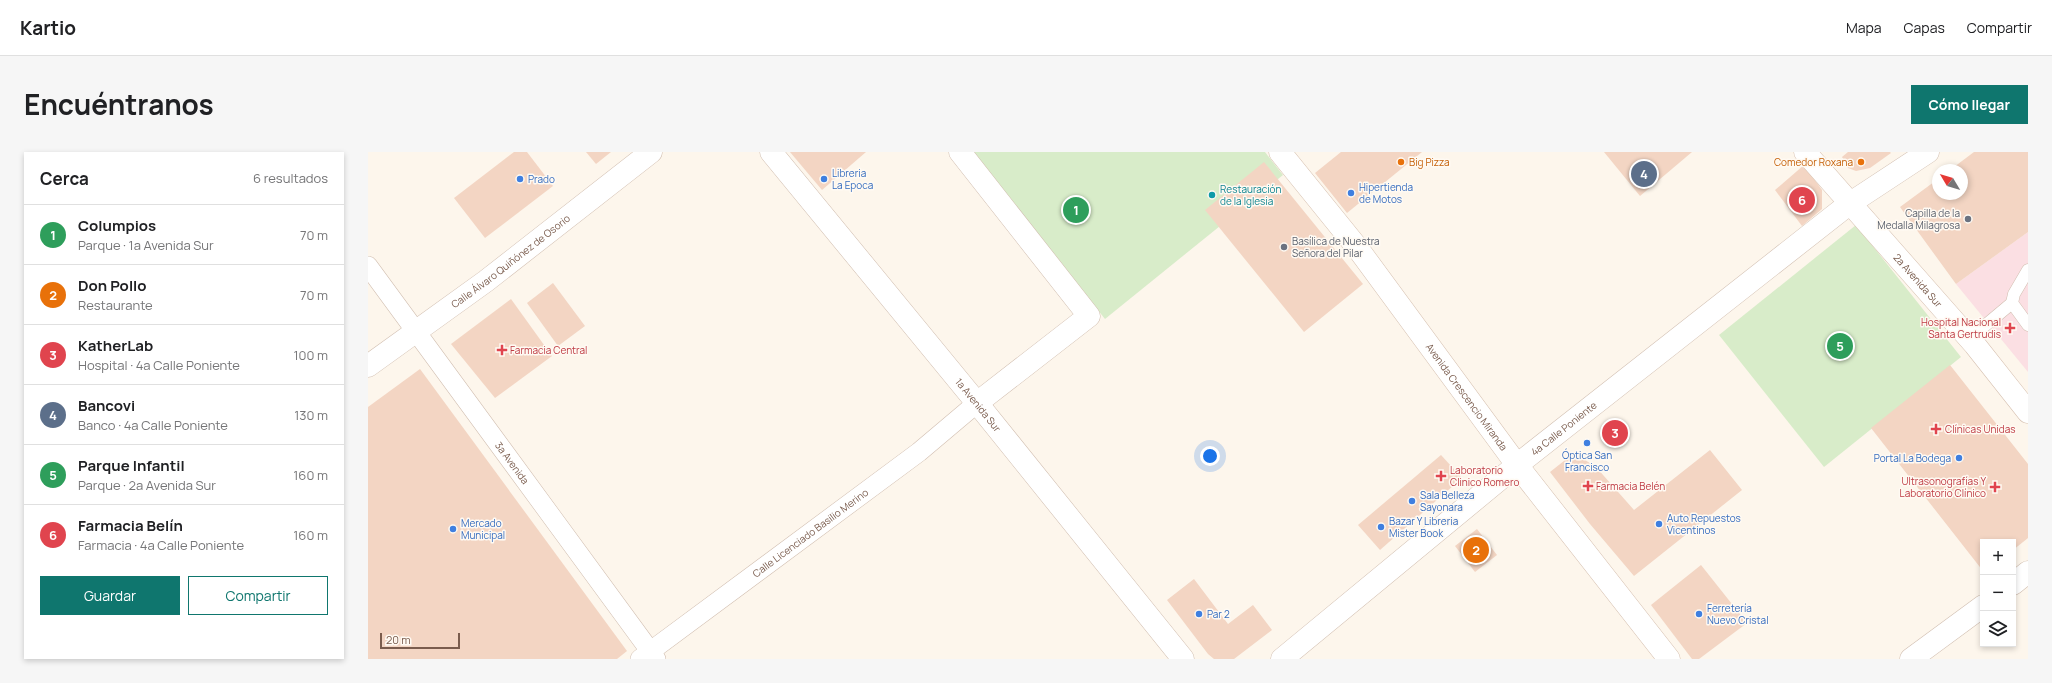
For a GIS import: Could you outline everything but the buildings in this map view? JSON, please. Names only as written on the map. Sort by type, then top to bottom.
[{"type":"street","name":"Calle Álvaro Quiñónez de Osorio","points":[[368,366],[486,281],[651,152]]},
{"type":"street","name":"1a Avenida Sur","points":[[771,152],[978,403],[1183,659]]},
{"type":"street","points":[[960,152],[1089,316],[978,403]]},
{"type":"street","name":"2a Avenida Sur","points":[[1805,152],[1969,339],[2028,412]]},
{"type":"street","name":"4a Calle Poniente","points":[[1282,659],[1517,465],[1850,204],[1928,152]]},
{"type":"street","name":"Avenida Crescencio Miranda","points":[[1287,154],[1517,465],[1669,659]]},
{"type":"street","name":"3a Avenida","points":[[368,266],[649,656]]},
{"type":"street","name":"Calle Licenciado Basilio Merino","points":[[649,656],[919,452],[978,403]]},
{"type":"street","points":[[2016,582],[2028,572]]},
{"type":"street","points":[[1911,659],[1980,608]]},
{"type":"lane","points":[[1969,339],[2012,303],[2014,294],[2028,270]]},
{"type":"lane","points":[[2012,303],[2028,325]]},
{"type":"shaded area","name":"Hospital Nacional Santa Gertrudis","points":[[2028,232],[2028,372],[1956,284]]},
{"type":"green space","points":[[972,152],[1265,152],[1283,175],[1105,319]]},
{"type":"green space","points":[[1856,225],[1961,357],[1824,467],[1719,335]]},
{"type":"place","name":"Big Pizza","points":[[1401,162]]},
{"type":"place","name":"Comedor Roxana","points":[[1861,162]]},
{"type":"place","name":"Bancovi","points":[[1644,174]]},
{"type":"place","name":"Prado","points":[[520,179]]},
{"type":"place","name":"Libreria La Epoca","points":[[824,179]]},
{"type":"place","name":"Hipertienda de Motos","points":[[1351,193]]},
{"type":"place","name":"Restauración de la Iglesia","points":[[1212,195]]},
{"type":"place","name":"Farmacia Belín","points":[[1802,200]]},
{"type":"place","name":"Columpios","points":[[1076,210]]},
{"type":"place","name":"Capilla de la Medalla Milagrosa","points":[[1968,219]]},
{"type":"place","name":"Basílica de Nuestra Señora del Pilar","points":[[1284,247]]},
{"type":"place","name":"Hospital Nacional Santa Gertrudis","points":[[2010,328]]},
{"type":"place","name":"Parque Infantil","points":[[1840,346]]},
{"type":"place","name":"Farmacia Central","points":[[502,350]]},
{"type":"place","name":"Clínicas Unidas","points":[[1936,429]]},
{"type":"place","name":"KatherLab","points":[[1615,433]]},
{"type":"place","name":"Óptica San Francisco","points":[[1587,443]]},
{"type":"place","name":"Portal La Bodega","points":[[1959,458]]},
{"type":"place","name":"Laboratorio Clinico Romero","points":[[1441,476]]},
{"type":"place","name":"Farmacia Belén","points":[[1588,486]]},
{"type":"place","name":"Ultrasonografías Y Laboratorio Clínico","points":[[1995,487]]},
{"type":"place","name":"Sala Belleza Sayonara","points":[[1412,501]]},
{"type":"place","name":"Auto Repuestos Vicentinos","points":[[1659,524]]},
{"type":"place","name":"Bazar Y Libreria Mister Book","points":[[1381,527]]},
{"type":"place","name":"Mercado Municipal","points":[[453,529]]},
{"type":"place","name":"Don Pollo","points":[[1476,550]]},
{"type":"place","name":"Par 2","points":[[1199,614]]},
{"type":"place","name":"Ferretería Nuevo Cristal","points":[[1699,614]]}]
